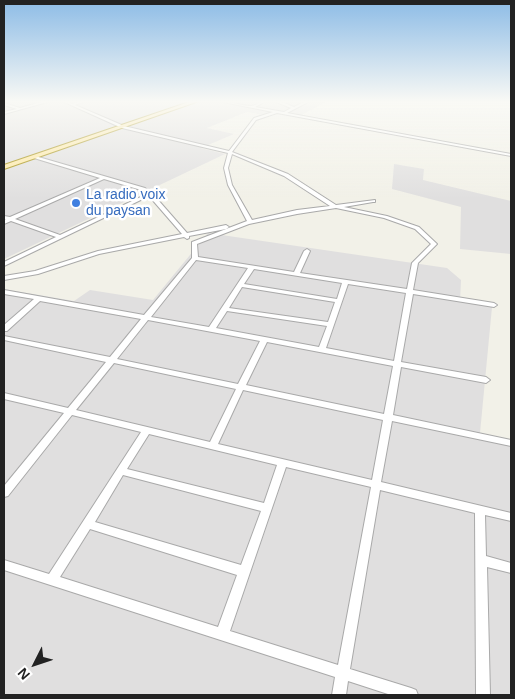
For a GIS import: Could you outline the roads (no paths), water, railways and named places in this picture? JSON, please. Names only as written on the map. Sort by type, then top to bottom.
[{"type":"main road","points":[[4,168],[104,134]]},
{"type":"street","points":[[151,134],[230,152],[286,175],[334,206],[417,228],[434,244],[415,263],[339,695]]},
{"type":"street","points":[[244,134],[230,152],[226,168],[230,185],[250,222]]},
{"type":"street","points":[[395,134],[511,155]]},
{"type":"street","points":[[35,157],[143,190],[150,194],[185,236],[194,243]]},
{"type":"street","points":[[4,222],[103,178]]},
{"type":"street","points":[[4,264],[150,194]]},
{"type":"street","points":[[4,278],[36,273],[98,253],[334,206],[373,201]]},
{"type":"street","points":[[4,217],[61,236]]},
{"type":"street","points":[[194,243],[250,222]]},
{"type":"street","points":[[4,493],[194,258],[194,243]]},
{"type":"street","points":[[296,274],[307,251]]},
{"type":"street","points":[[194,258],[494,305]]},
{"type":"street","points":[[211,330],[252,267]]},
{"type":"street","points":[[322,350],[346,282]]},
{"type":"street","points":[[240,285],[339,301]]},
{"type":"street","points":[[4,292],[486,380]]},
{"type":"street","points":[[4,329],[39,298]]},
{"type":"street","points":[[225,309],[331,325]]},
{"type":"street","points":[[4,338],[511,443]]},
{"type":"street","points":[[212,446],[264,340]]},
{"type":"street","points":[[4,396],[511,516]]},
{"type":"street","points":[[52,580],[147,430]]},
{"type":"street","points":[[222,635],[283,462]]},
{"type":"street","points":[[121,471],[267,508]]},
{"type":"street","points":[[480,509],[483,695]]},
{"type":"street","points":[[88,524],[244,572]]},
{"type":"street","points":[[480,560],[511,568]]},
{"type":"street","points":[[4,565],[412,695]]},
{"type":"place","name":"La radio voix du paysan","points":[[76,203]]}]
